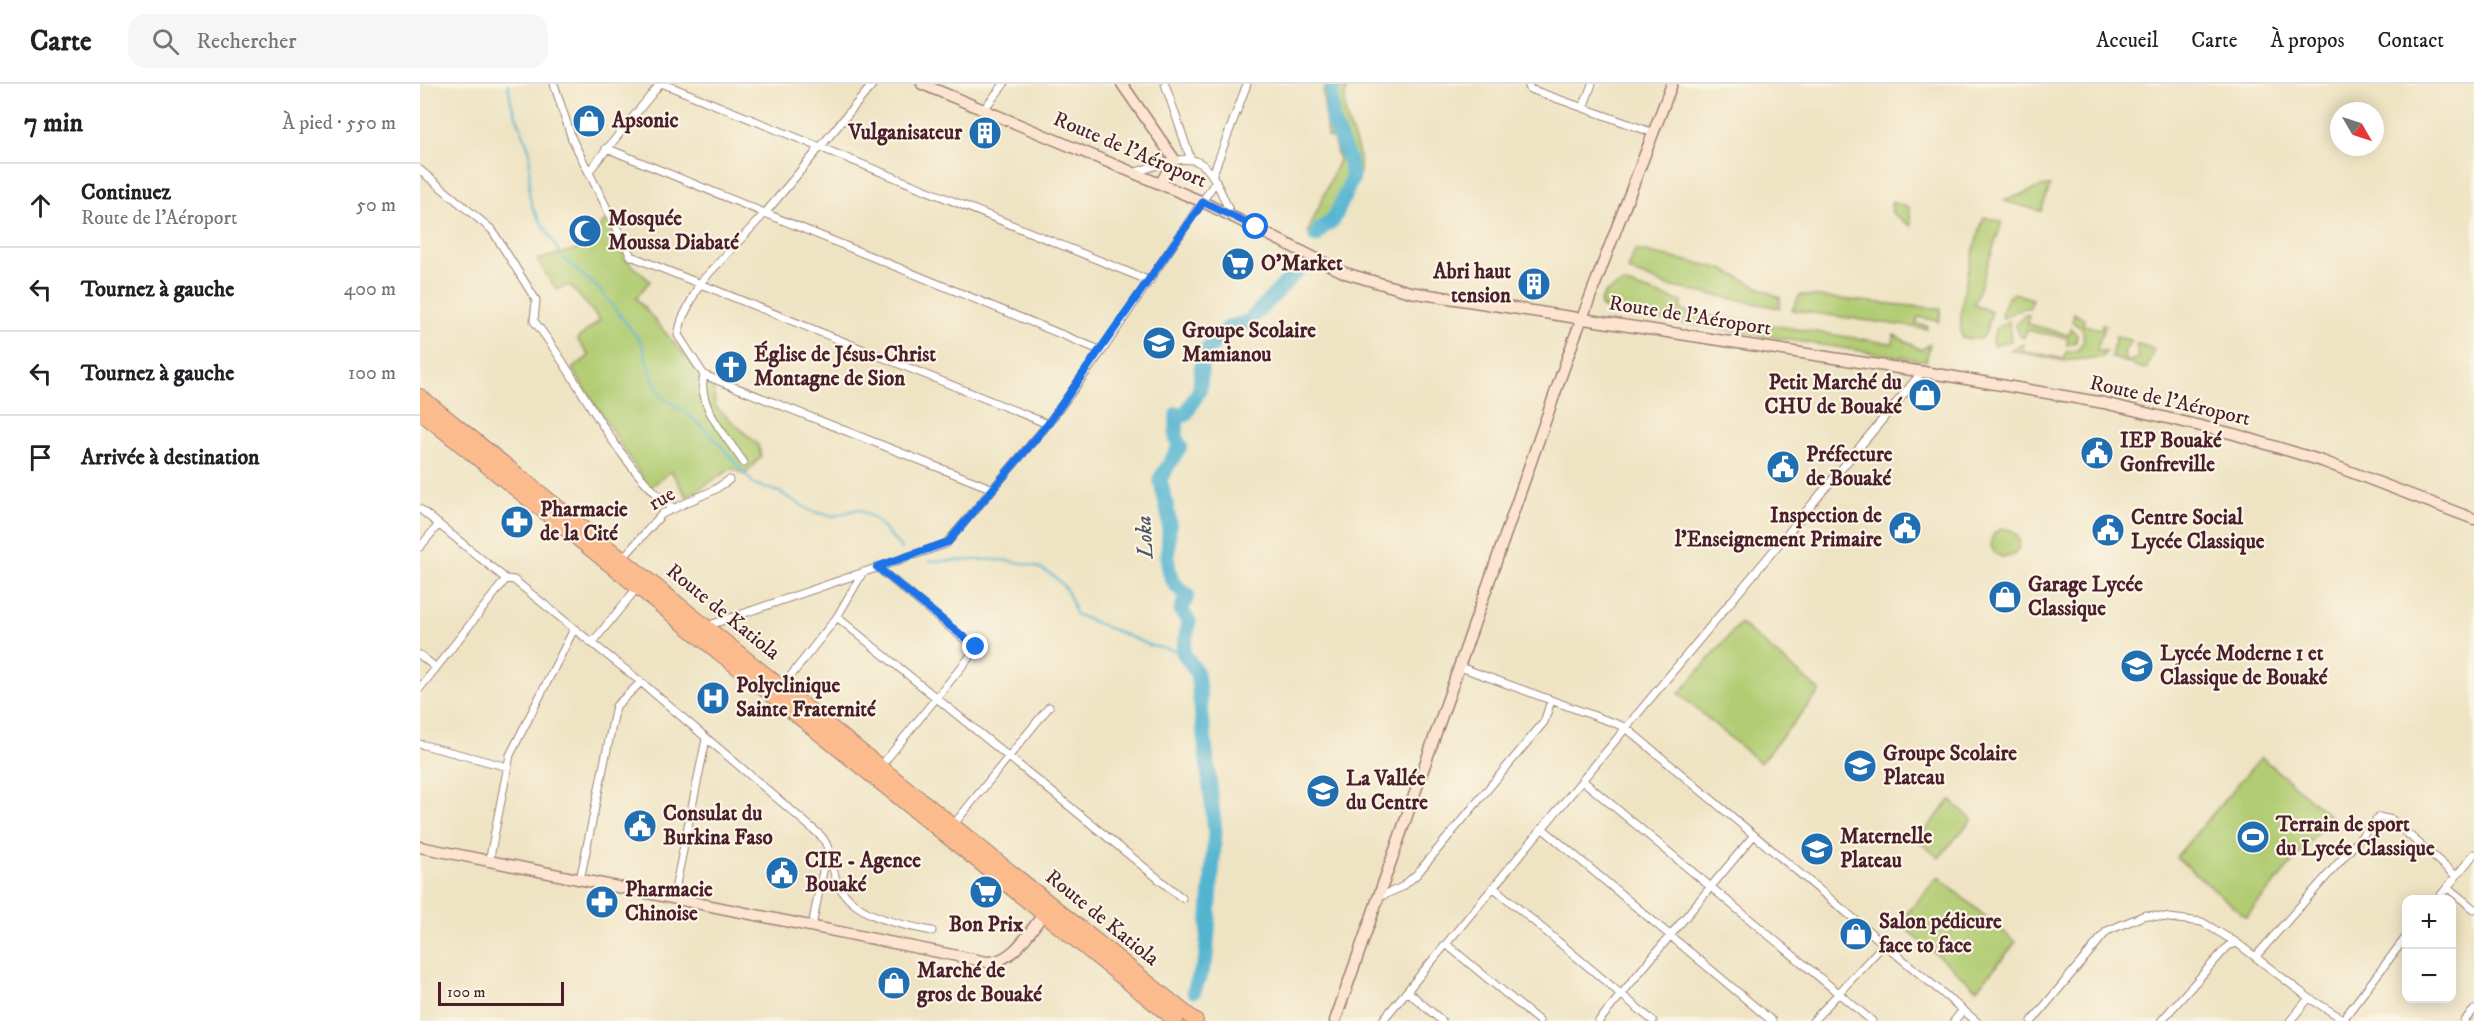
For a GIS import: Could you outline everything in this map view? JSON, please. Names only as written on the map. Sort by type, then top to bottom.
[{"type":"highway","name":"Route de Katiola","points":[[420,396],[954,824],[1047,909],[1176,1021]]},
{"type":"highway","name":"Route de Katiola","points":[[420,412],[637,588],[1047,909],[1196,1021]]},
{"type":"main road","name":"Route de l'Aéroport","points":[[922,84],[1161,183],[1231,215],[1345,273],[1385,285],[1410,292],[1922,372],[2104,403],[2234,434],[2322,461],[2474,519]]},
{"type":"main road","points":[[1122,84],[1174,159],[1161,183]]},
{"type":"main road","points":[[1335,1021],[1582,318],[1672,84]]},
{"type":"main road","points":[[420,847],[996,962],[1007,958],[1047,909]]},
{"type":"street","points":[[554,84],[572,138],[628,254],[1048,424]]},
{"type":"street","points":[[589,171],[660,84]]},
{"type":"street","points":[[664,84],[820,145],[1150,281]]},
{"type":"street","points":[[873,84],[766,212],[700,284],[682,319],[678,335],[705,375],[993,489]]},
{"type":"street","points":[[984,109],[1004,84]]},
{"type":"street","points":[[1165,84],[1191,160]]},
{"type":"street","points":[[706,626],[946,544],[1048,424],[1102,351],[1150,281],[1167,251],[1203,202],[1215,177],[1247,84]]},
{"type":"street","points":[[1528,84],[1530,89],[1654,133]]},
{"type":"street","points":[[1583,108],[1592,84]]},
{"type":"street","points":[[606,148],[1102,351]]},
{"type":"street","points":[[1136,172],[1174,159],[1191,160],[1206,165],[1215,177],[1231,215]]},
{"type":"street","points":[[420,170],[492,230],[536,300],[534,321],[558,351],[621,451],[658,496],[674,508]]},
{"type":"street","points":[[1382,1021],[1922,372]]},
{"type":"street","points":[[705,375],[702,386],[705,402],[744,463]]},
{"type":"street","name":"rue","points":[[623,558],[649,525],[662,514],[714,490],[729,480]]},
{"type":"street","points":[[420,509],[506,579],[514,580],[641,682],[820,835],[828,849],[839,886],[860,907],[881,920],[932,931]]},
{"type":"street","points":[[420,547],[439,524]]},
{"type":"street","points":[[877,567],[976,648],[881,766]]},
{"type":"street","points":[[782,687],[837,617],[863,572]]},
{"type":"street","points":[[420,688],[506,579]]},
{"type":"street","points":[[592,643],[637,588]]},
{"type":"street","points":[[837,617],[1182,898]]},
{"type":"street","points":[[489,862],[510,755],[574,629]]},
{"type":"street","points":[[420,656],[435,668]]},
{"type":"street","points":[[1460,668],[1625,727],[1976,1021]]},
{"type":"street","points":[[580,880],[616,706],[641,682]]},
{"type":"street","points":[[1377,898],[1402,887],[1430,861],[1544,722],[1551,701]]},
{"type":"street","points":[[954,824],[1049,707]]},
{"type":"street","points":[[673,899],[706,739]]},
{"type":"street","points":[[420,744],[508,767]]},
{"type":"street","points":[[1582,780],[1872,1021]]},
{"type":"street","points":[[2257,955],[2379,817],[2392,820],[2456,876]]},
{"type":"street","points":[[1542,828],[1772,1021]]},
{"type":"street","points":[[1599,1021],[1754,835]]},
{"type":"street","points":[[812,926],[828,849]]},
{"type":"street","points":[[2441,895],[2474,854]]},
{"type":"street","points":[[1493,887],[1653,1021]]},
{"type":"street","points":[[2447,887],[2474,909]]},
{"type":"street","points":[[2032,1021],[2107,931],[2145,915],[2202,922],[2257,955],[2309,998],[2344,1020],[2402,942]]},
{"type":"street","points":[[2161,1021],[2228,946],[2236,943]]},
{"type":"street","points":[[1446,944],[1539,1021]]},
{"type":"street","points":[[1813,1021],[1884,944]]},
{"type":"street","points":[[1407,991],[1442,1021]]},
{"type":"street","points":[[2289,1021],[2309,998]]},
{"type":"street","points":[[1954,1021],[1963,1010]]},
{"type":"street","points":[[2464,1021],[2474,1010]]},
{"type":"green space","points":[[1327,84],[1347,84],[1345,110],[1360,159],[1360,170],[1350,193],[1322,239],[1308,232],[1339,160],[1333,139],[1327,137],[1323,92]]},
{"type":"green space","points":[[2050,186],[2041,211],[2004,201],[2041,187]]},
{"type":"green space","points":[[1891,202],[1909,207],[1911,226],[1892,213]]},
{"type":"green space","points":[[1984,217],[2002,222],[1974,305],[1992,312],[1985,334],[1981,339],[1962,338],[1964,294]]},
{"type":"green space","points":[[608,218],[625,259],[650,281],[636,298],[714,390],[715,406],[758,445],[761,456],[745,475],[732,468],[687,497],[671,471],[649,488],[572,369],[589,356],[577,339],[600,320],[570,285],[556,289],[537,260],[581,248]]},
{"type":"green space","points":[[1635,250],[1720,268],[1780,298],[1780,308],[1668,286],[1628,270]]},
{"type":"green space","points":[[1623,283],[1682,302],[1681,311],[1893,344],[1894,335],[1921,350],[1930,343],[1926,361],[1610,312],[1602,307],[1600,302],[1606,292]]},
{"type":"green space","points":[[2014,293],[2032,299],[2030,308],[2023,308],[2003,318],[2001,315],[2008,297]]},
{"type":"green space","points":[[1800,295],[1941,309],[1939,321],[1918,317],[1916,324],[1927,326],[1927,329],[1792,310]]},
{"type":"green space","points":[[2074,313],[2084,319],[2083,325],[2100,329],[2102,324],[2105,325],[2096,351],[2106,351],[2102,357],[2064,361],[2010,350],[2023,344],[2022,350],[2064,359],[2066,352],[2078,350],[2084,340],[2082,328],[2072,322]]},
{"type":"green space","points":[[2024,315],[2029,315],[2028,324],[2069,335],[2071,329],[2077,335],[2076,342],[2067,345],[2068,338],[2026,330],[2024,338],[2020,336],[2015,324]]},
{"type":"green space","points":[[2009,321],[2011,341],[1994,346],[1992,342],[1997,328]]},
{"type":"green space","points":[[2116,336],[2132,341],[2125,350],[2124,358],[2129,362],[2138,357],[2136,343],[2154,349],[2147,368],[2144,369],[2111,357]]},
{"type":"green space","points":[[2005,529],[2015,533],[2019,543],[2015,553],[2005,557],[1995,553],[1991,543],[1995,533]]},
{"type":"green space","points":[[1740,623],[1820,691],[1760,763],[1679,694]]},
{"type":"green space","name":"Terrain de sport du Lycée Classique","points":[[2261,757],[2331,817],[2246,917],[2176,857]]},
{"type":"green space","points":[[1950,800],[1972,819],[1939,858],[1917,840]]},
{"type":"green space","points":[[1938,877],[2016,942],[1977,989],[1899,923]]},
{"type":"waterway","points":[[508,84],[511,102],[530,152],[529,194],[533,209],[564,259],[600,290],[641,342],[652,377],[662,397],[688,414],[711,435],[754,484],[779,492],[813,512],[834,516],[858,509],[874,518],[902,549]]},
{"type":"waterway","name":"Loka","points":[[1316,236],[1321,228],[1333,221],[1352,179],[1350,162],[1332,120],[1332,88],[1336,84]]},
{"type":"waterway","name":"Loka","points":[[1194,991],[1206,958],[1215,831],[1197,673],[1183,652],[1189,621],[1181,611],[1187,595],[1178,588],[1169,571],[1169,521],[1160,479],[1180,446],[1176,439],[1177,414],[1185,415],[1200,389],[1202,355],[1229,327],[1248,322],[1297,271]]},
{"type":"waterway","points":[[929,561],[995,560],[1037,567],[1054,577],[1067,592],[1075,614],[1152,646],[1183,652]]},
{"type":"place","name":"Apsonic","points":[[589,121]]},
{"type":"place","name":"Vulganisateur","points":[[985,133]]},
{"type":"place","name":"Mosquée Moussa Diabaté","points":[[585,231]]},
{"type":"place","name":"O'Market","points":[[1238,264]]},
{"type":"place","name":"Abri haut tension","points":[[1534,284]]},
{"type":"place","name":"Groupe Scolaire Mamianou","points":[[1159,343]]},
{"type":"place","name":"Église de Jésus-Christ Montagne de Sion","points":[[731,367]]},
{"type":"place","name":"Petit Marché du CHU de Bouaké","points":[[1925,395]]},
{"type":"place","name":"IEP Bouaké Gonfreville","points":[[2097,453]]},
{"type":"place","name":"Préfecture de Bouaké","points":[[1783,467]]},
{"type":"place","name":"Pharmacie de la Cité","points":[[517,522]]},
{"type":"place","name":"Inspection de l'Enseignement Primaire","points":[[1905,528]]},
{"type":"place","name":"Centre Social Lycée Classique","points":[[2108,530]]},
{"type":"place","name":"Garage Lycée Classique","points":[[2005,597]]},
{"type":"place","name":"Lycée Moderne 1 et Classique de Bouaké","points":[[2137,666]]},
{"type":"place","name":"Polyclinique Sainte Fraternité","points":[[713,698]]},
{"type":"place","name":"Groupe Scolaire Plateau","points":[[1860,766]]},
{"type":"place","name":"La Vallée du Centre","points":[[1323,791]]},
{"type":"place","name":"Consulat du Burkina Faso","points":[[640,826]]},
{"type":"place","name":"Terrain de sport du Lycée Classique","points":[[2253,837]]},
{"type":"place","name":"Maternelle Plateau","points":[[1817,849]]},
{"type":"place","name":"CIE - Agence Bouaké","points":[[782,873]]},
{"type":"place","name":"Bon Prix","points":[[986,892]]},
{"type":"place","name":"Pharmacie Chinoise","points":[[602,902]]},
{"type":"place","name":"Salon pédicure face to face","points":[[1856,934]]},
{"type":"place","name":"Marché de gros de Bouaké","points":[[894,983]]},
{"type":"route","points":[[976,647],[877,567],[948,542],[1048,424],[1102,351],[1150,281],[1167,251],[1203,202],[1256,227]]}]
